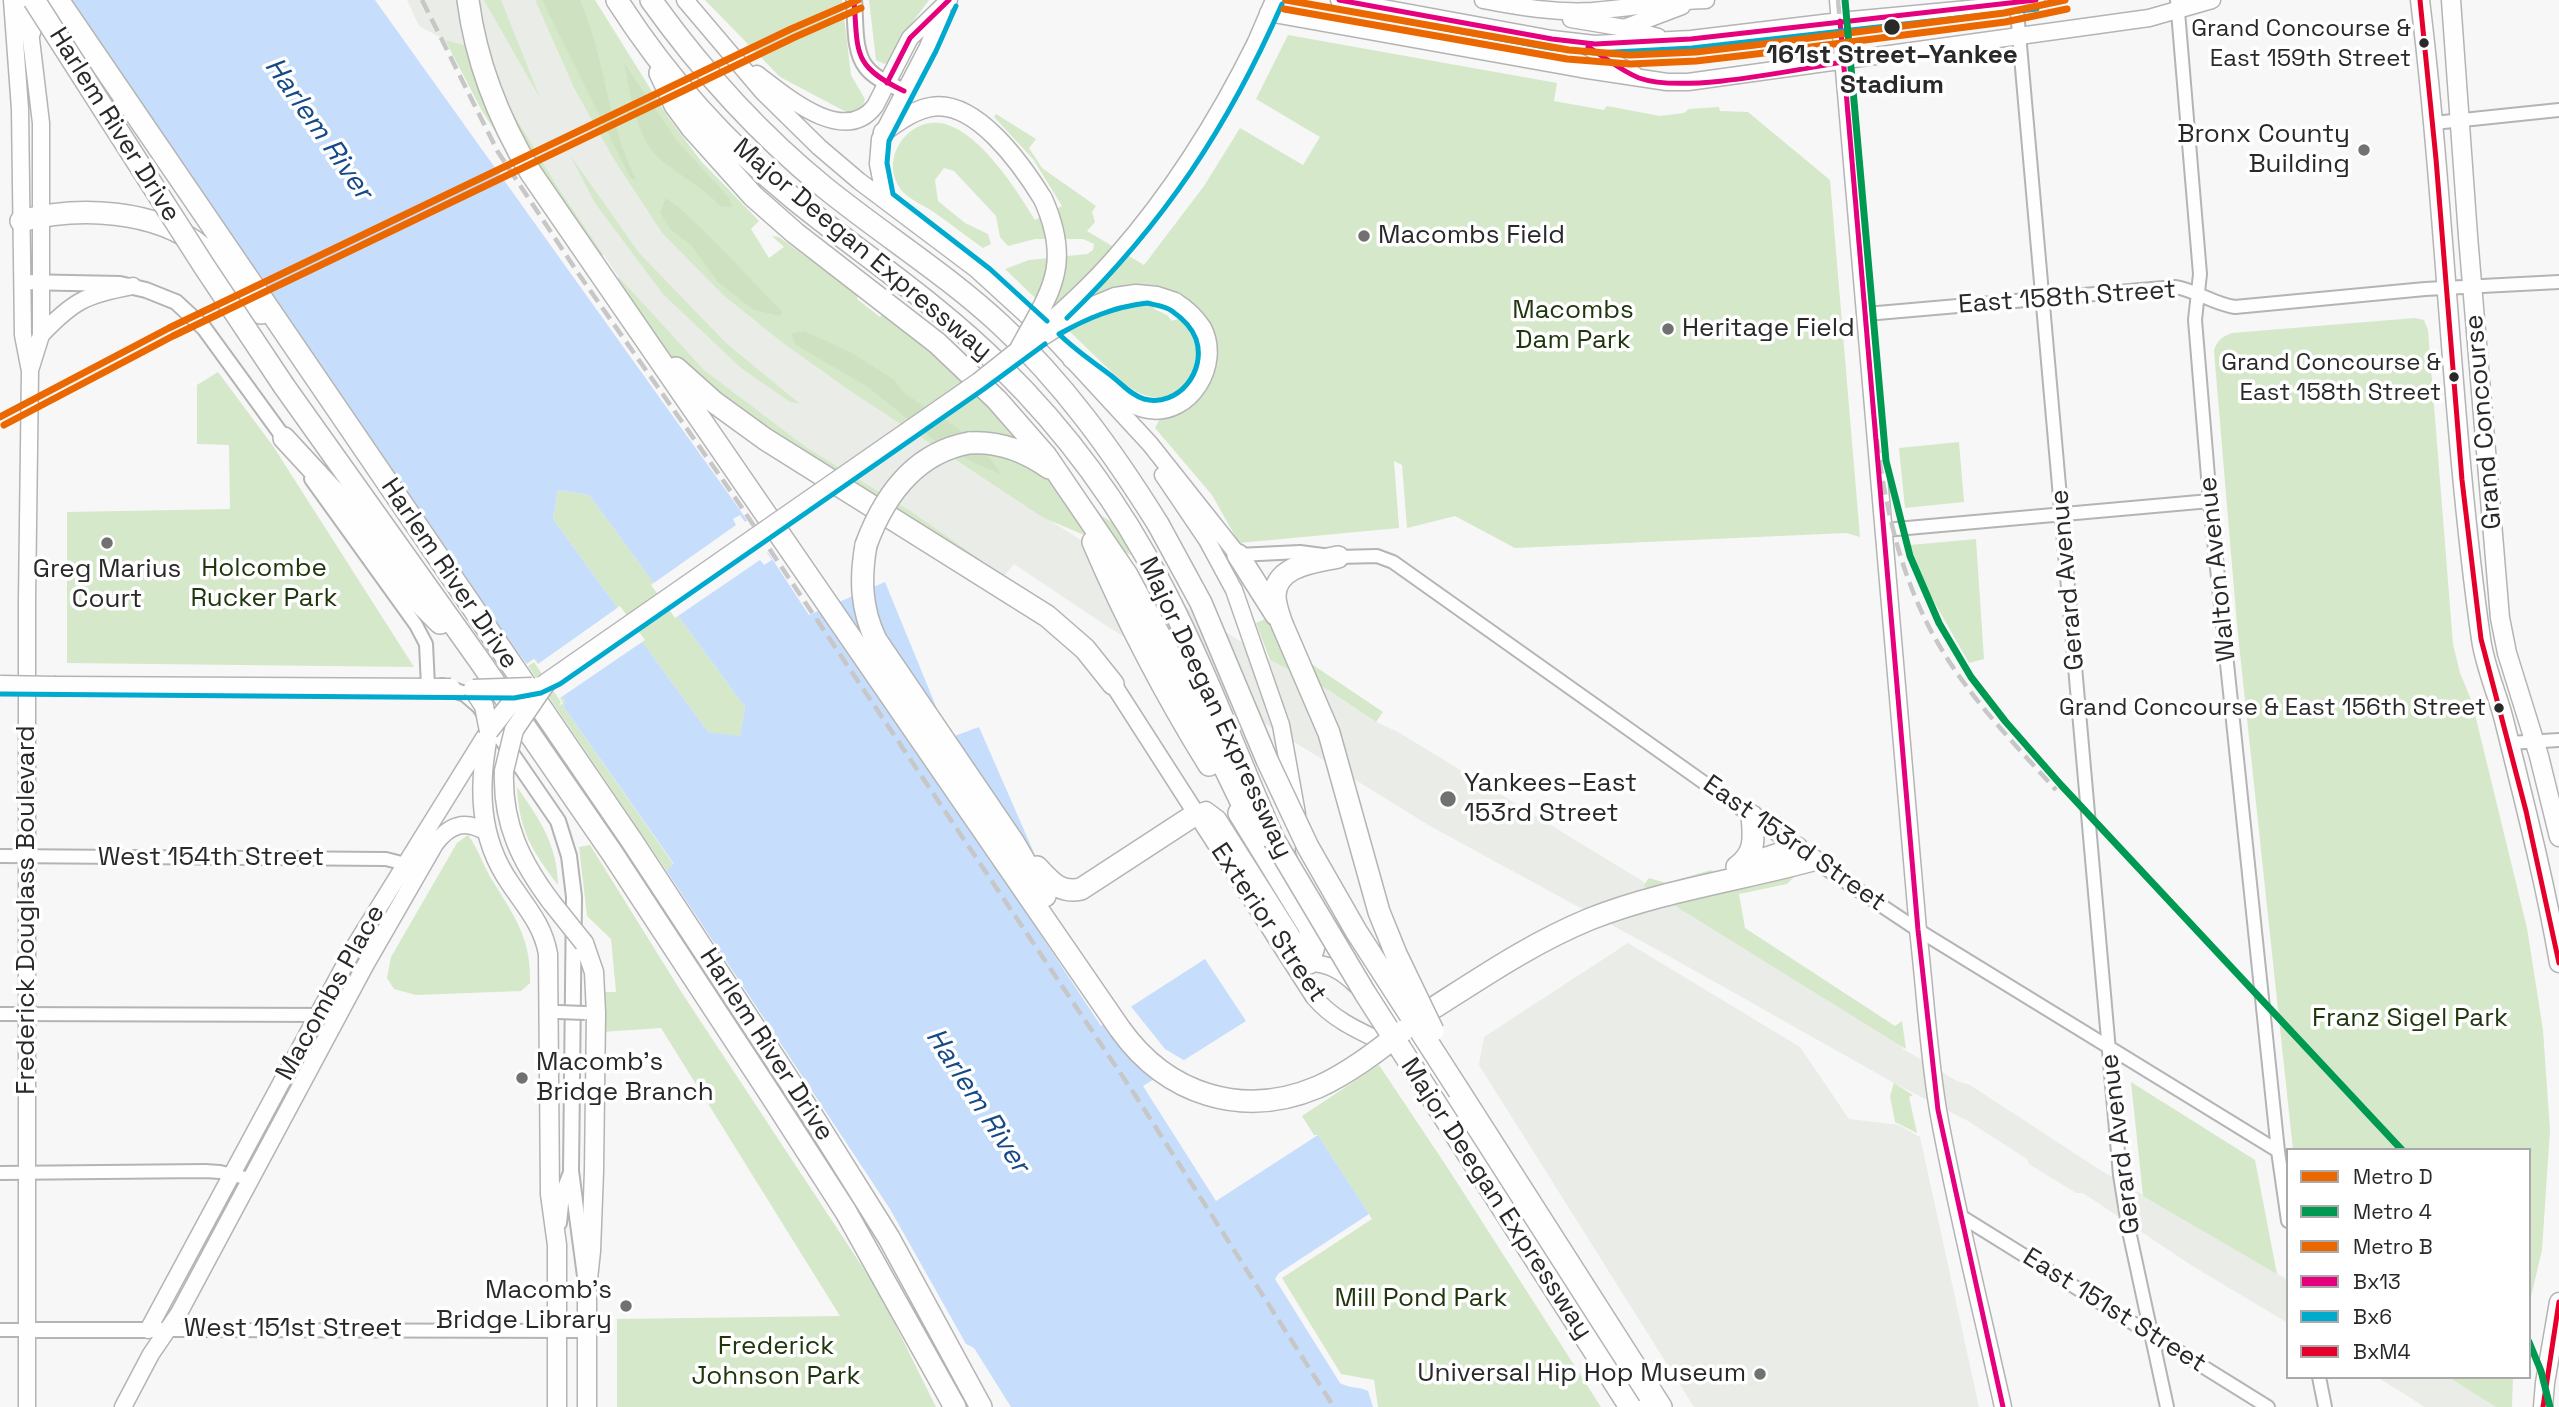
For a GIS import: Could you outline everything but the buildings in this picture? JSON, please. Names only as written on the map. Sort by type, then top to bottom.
[{"type":"highway","points":[[23,31],[25,0]]},
{"type":"highway","name":"Harlem River Drive","points":[[34,0],[284,386],[612,853],[846,1212],[955,1407]]},
{"type":"highway","name":"Harlem River Drive","points":[[58,0],[632,841],[863,1194],[981,1407]]},
{"type":"highway","points":[[468,0],[484,72],[516,147],[537,183],[1120,1030],[1139,1053],[1157,1070],[1184,1086],[1218,1097],[1243,1101],[1283,1097],[1318,1087],[1341,1074],[1373,1054],[1435,1007]]},
{"type":"highway","name":"Major Deegan Expressway","points":[[617,0],[645,40],[700,108],[776,184],[952,322],[1004,369],[1084,463],[1136,540],[1172,605],[1274,840],[1364,993],[1630,1407]]},
{"type":"highway","name":"Major Deegan Expressway","points":[[652,0],[702,67],[771,140],[825,187],[971,299],[1017,341],[1077,409],[1128,477],[1158,524],[1201,603],[1266,760],[1308,847],[1356,931],[1661,1407]]},
{"type":"highway","points":[[645,40],[675,105],[734,177],[795,233],[937,343],[979,382],[1046,456],[1138,594],[1245,810],[1274,840]]},
{"type":"highway","points":[[21,221],[73,213],[110,215],[150,221],[178,232],[204,248],[240,292],[295,346]]},
{"type":"highway","points":[[638,328],[691,382],[730,415],[1047,617],[1084,649],[1113,684]]},
{"type":"highway","points":[[284,438],[332,490],[413,596],[479,660]]},
{"type":"highway","points":[[1060,477],[1021,452],[996,444],[969,443],[941,451],[916,467],[886,501],[869,538],[863,560],[865,613],[879,646],[1014,843],[1035,881],[1141,1037],[1166,1061],[1197,1077],[1242,1088],[1267,1088],[1312,1076],[1435,1007],[1517,955],[1572,927],[1627,906],[1805,854]]},
{"type":"highway","points":[[1076,502],[1112,586],[1186,726],[1306,921],[1314,946],[1303,968]]},
{"type":"highway","points":[[1238,555],[1270,598],[1332,741],[1379,912],[1459,1091]]},
{"type":"highway","points":[[1270,598],[1279,581],[1292,570],[1338,557]]},
{"type":"highway","points":[[1014,843],[1047,878],[1063,889],[1081,889],[1196,814]]},
{"type":"highway","points":[[1744,872],[1752,848],[1752,816]]},
{"type":"main road","name":"Harlem River Drive","points":[[12,0],[23,31]]},
{"type":"main road","points":[[685,0],[736,58],[794,101],[841,122],[856,121],[869,114],[910,38],[947,3]]},
{"type":"main road","points":[[1339,0],[1583,44],[1670,40],[2036,0]]},
{"type":"main road","points":[[1483,0],[1625,28],[1670,40]]},
{"type":"main road","points":[[1583,44],[1666,11],[1707,0]]},
{"type":"main road","points":[[1534,9],[1592,11],[1672,1],[1707,0]]},
{"type":"main road","points":[[1838,0],[1931,1060],[1959,1215],[2003,1407]]},
{"type":"main road","points":[[1018,351],[1087,287],[1154,210],[1219,114],[1271,7],[1641,78],[1688,82],[2149,18],[2177,5],[2211,0]]},
{"type":"main road","name":"Grand Concourse","points":[[2420,0],[2434,122],[2446,288],[2474,592],[2484,655],[2510,743],[2543,874],[2559,963]]},
{"type":"main road","name":"Grand Concourse","points":[[2451,0],[2500,618],[2507,653],[2535,742],[2559,837]]},
{"type":"main road","points":[[885,199],[878,164],[878,148],[883,132],[928,47],[947,3]]},
{"type":"main road","name":"Frederick Douglass Boulevard","points":[[23,31],[39,94],[42,165],[41,335],[30,371]]},
{"type":"main road","name":"Frederick Douglass Boulevard","points":[[23,31],[19,96],[23,335],[30,371],[27,1407]]},
{"type":"main road","points":[[1583,44],[1641,78]]},
{"type":"main road","name":"Major Deegan Expressway","points":[[736,58],[763,92],[810,139],[843,168],[999,289],[1072,359],[1180,481],[1238,555]]},
{"type":"main road","points":[[19,96],[39,94]]},
{"type":"main road","points":[[883,132],[906,116],[929,107],[945,106],[962,112],[978,121],[1004,147],[1043,199],[1055,231],[1057,268],[1052,288],[1018,351]]},
{"type":"main road","points":[[21,166],[42,165]]},
{"type":"main road","points":[[41,335],[74,303],[99,293],[133,286]]},
{"type":"main road","name":"Macombs Place","points":[[122,1407],[151,1354],[179,1313],[339,1015],[413,866],[506,708],[546,683],[979,382],[1018,351],[1087,309],[1115,297],[1147,294],[1175,302],[1190,313],[1202,329],[1208,353],[1206,369],[1198,384],[1178,403],[1154,410],[1138,406],[1072,359]]},
{"type":"main road","points":[[1121,415],[1207,540],[1228,577],[1280,725],[1291,772],[1302,842],[1314,882],[1330,914],[1408,1038]]},
{"type":"main road","points":[[0,684],[507,689],[546,683]]},
{"type":"main road","points":[[504,771],[514,730],[546,683]]},
{"type":"main road","name":"Exterior Street","points":[[1113,684],[1196,814],[1206,810],[1218,819],[1303,968],[1320,1004],[1335,1018],[1423,1061]]},
{"type":"main road","points":[[473,688],[484,706],[486,739],[481,791],[487,833],[502,871],[536,918],[544,935],[548,965],[553,1013],[551,1194],[557,1245],[556,1407]]},
{"type":"main road","points":[[507,689],[504,771],[506,815],[513,841],[527,869],[584,943],[594,972],[590,1013],[594,1171],[587,1288],[587,1407]]},
{"type":"main road","name":"Macombs Place","points":[[148,1330],[356,944],[413,866],[440,837],[453,826],[473,825],[487,833]]},
{"type":"main road","name":"Exterior Street","points":[[1303,968],[1326,965],[1343,973],[1408,1038],[1645,1407]]},
{"type":"main road","points":[[2543,1407],[2559,1302]]},
{"type":"street","points":[[854,0],[861,59],[866,68],[904,91]]},
{"type":"street","name":"Gerard Avenue","points":[[2016,2],[2120,1175],[2129,1231],[2167,1407]]},
{"type":"street","name":"Walton Avenue","points":[[2177,5],[2200,274],[2195,320],[2210,501],[2286,1207]]},
{"type":"street","points":[[2434,122],[2559,110]]},
{"type":"street","points":[[22,282],[133,286],[176,302],[199,322],[416,625],[425,644],[428,686]]},
{"type":"street","name":"East 158th Street","points":[[1866,314],[2174,287],[2235,307],[2446,288],[2559,282]]},
{"type":"street","points":[[1885,530],[2210,501]]},
{"type":"street","points":[[1238,555],[1300,552],[1338,557]]},
{"type":"street","name":"East 153rd Street","points":[[1338,557],[1377,556],[1393,562],[1805,854],[1918,930],[2278,1151]]},
{"type":"street","points":[[0,684],[442,686],[457,691],[479,706],[552,811],[566,841],[572,869],[571,1171],[587,1288]]},
{"type":"street","points":[[2510,743],[2559,740]]},
{"type":"street","name":"West 154th Street","points":[[0,856],[386,859],[413,866]]},
{"type":"street","points":[[553,1013],[590,1013]]},
{"type":"street","points":[[0,1014],[339,1015]]},
{"type":"street","points":[[0,1173],[205,1171],[250,1179]]},
{"type":"street","points":[[571,1171],[594,1171]]},
{"type":"street","points":[[557,1245],[562,1195],[571,1171]]},
{"type":"street","name":"East 151st Street","points":[[1959,1215],[2268,1407]]},
{"type":"street","name":"West 151st Street","points":[[0,1330],[587,1331]]},
{"type":"street","points":[[2319,1379],[2325,1407]]},
{"type":"shaded area","points":[[407,0],[535,0],[574,88],[613,158],[662,233],[723,295],[779,340],[961,464],[1270,660],[1330,691],[1376,722],[1398,732],[1644,882],[1643,886],[1901,1045],[1903,1049],[1957,1081],[1970,1085],[2097,1168],[2286,1279],[2286,1322],[2194,1267],[2083,1193],[2076,1193],[2029,1164],[2027,1159],[1968,1121],[1894,1083],[1430,826],[1105,625],[1014,564],[1004,576],[912,512],[806,447],[704,370],[618,276],[557,186],[516,118],[495,76],[464,45],[445,40],[419,26]]},
{"type":"shaded area","points":[[1628,943],[1800,1047],[1849,1119],[1899,1125],[1920,1137],[1979,1407],[1694,1407],[1479,1065],[1484,1037]]},
{"type":"shaded area","points":[[2380,1379],[2451,1379],[2496,1407],[2425,1407]]},
{"type":"green space","points":[[484,0],[501,0],[540,98]]},
{"type":"green space","points":[[535,0],[595,0],[668,117],[701,161],[759,221],[751,229],[769,258],[784,247],[772,236],[779,237],[858,295],[857,299],[880,317],[896,297],[1066,470],[1102,516],[1116,525],[1131,555],[1044,518],[849,390],[779,340],[723,295],[662,233],[613,158],[574,88]]},
{"type":"green space","points":[[542,0],[580,0],[619,136],[636,179],[631,179]]},
{"type":"green space","points":[[705,0],[842,0],[851,75],[865,99],[862,109],[850,114],[780,77]]},
{"type":"green space","points":[[869,0],[929,0],[909,27],[890,62],[884,64],[876,60]]},
{"type":"green space","name":"Macombs Dam Park","points":[[1288,35],[1557,83],[1554,101],[1604,110],[1607,106],[1660,116],[1684,113],[1689,109],[1719,107],[1720,111],[1748,112],[1830,180],[1860,537],[1846,533],[1515,548],[1455,516],[1407,528],[1402,465],[1394,461],[1399,528],[1239,543],[1212,495],[1155,428],[1161,416],[1178,412],[1199,396],[1214,369],[1214,339],[1201,312],[1183,295],[1160,286],[1154,309],[1167,315],[1172,321],[1183,317],[1196,339],[1199,357],[1193,375],[1180,389],[1163,397],[1141,394],[1123,383],[1005,269],[1029,260],[1087,254],[1093,250],[1094,244],[1083,239],[1035,239],[1008,246],[1000,237],[996,216],[954,171],[944,168],[935,180],[938,201],[965,223],[988,234],[991,244],[983,248],[907,196],[896,180],[893,167],[900,143],[919,126],[945,124],[972,139],[984,151],[1008,179],[1035,220],[1062,206],[1033,159],[994,117],[996,114],[1036,139],[1029,148],[1042,168],[1096,206],[1092,212],[1095,222],[1087,231],[1144,265],[1204,186],[1240,128],[1303,165],[1320,137],[1256,99]]},
{"type":"green space","points":[[445,40],[464,45],[495,76],[516,118],[557,186],[603,254],[601,266],[533,190],[482,111]]},
{"type":"green space","points":[[624,63],[678,142],[730,199],[732,207],[721,207],[652,151],[635,114]]},
{"type":"green space","points":[[570,155],[639,253],[726,343],[800,404],[790,402],[740,367],[663,294],[595,203]]},
{"type":"green space","points":[[666,198],[719,246],[782,312],[779,316],[752,309],[718,282],[691,245],[670,229],[660,212]]},
{"type":"green space","points":[[618,276],[704,370],[806,447],[912,512],[1004,576],[1002,579],[801,453],[673,360],[621,288]]},
{"type":"green space","name":"Franz Sigel Park","points":[[2415,318],[2424,320],[2428,330],[2453,644],[2460,673],[2472,702],[2527,928],[2543,1030],[2550,1130],[2542,1250],[2531,1297],[2531,1148],[2293,1148],[2237,625],[2214,351],[2220,340],[2232,333]]},
{"type":"green space","points":[[804,331],[852,353],[894,380],[904,393],[956,427],[992,461],[1001,474],[972,462],[934,440],[868,387],[796,345],[791,334]]},
{"type":"green space","name":"Holcombe Rucker Park","points":[[218,372],[273,446],[414,667],[67,663],[67,512],[230,509],[229,445],[197,444],[197,385]]},
{"type":"green space","points":[[1959,442],[1964,502],[1905,508],[1899,448]]},
{"type":"green space","points":[[558,490],[589,495],[745,707],[740,737],[708,732],[553,519]]},
{"type":"green space","points":[[1976,539],[1984,659],[1969,663],[1928,591],[1910,545]]},
{"type":"green space","points":[[1285,610],[1310,663],[1383,712],[1376,722],[1330,691],[1270,660],[1256,623]]},
{"type":"green space","points":[[535,657],[566,703],[563,706],[674,865],[666,870],[526,663]]},
{"type":"green space","points":[[517,787],[546,833],[557,870],[558,885],[528,839],[518,802]]},
{"type":"green space","points":[[468,835],[521,930],[528,954],[530,983],[521,991],[416,995],[394,989],[387,978],[391,957],[457,843]]},
{"type":"green space","name":"Frederick Johnson Park","points":[[590,845],[682,993],[879,1292],[936,1407],[617,1407],[617,1319],[840,1316],[661,1028],[602,1032],[604,992],[616,992],[611,939],[587,916],[579,847]]},
{"type":"green space","points":[[1711,870],[1738,888],[1794,877],[1787,884],[1739,894],[1745,928],[1895,1026],[1902,1021],[1906,1049],[1643,886],[1649,878],[1666,883]]},
{"type":"green space","name":"Mill Pond Park","points":[[1379,1065],[1601,1407],[1378,1407],[1374,1380],[1341,1374],[1282,1278],[1372,1219],[1318,1135],[1314,1135],[1302,1116]]},
{"type":"green space","points":[[2131,1082],[2255,1160],[2277,1274],[2143,1196]]},
{"type":"green space","points":[[1894,1083],[1913,1095],[1909,1097],[1917,1133],[1895,1122],[1890,1096]]},
{"type":"green space","points":[[2451,1379],[2513,1379],[2512,1407],[2496,1407]]},
{"type":"water","name":"Harlem River","points":[[72,0],[375,0],[740,510],[809,615],[885,582],[949,738],[979,727],[1052,894],[1025,911],[1101,1026],[1205,959],[1246,1021],[1143,1086],[1216,1201],[1318,1135],[1369,1214],[1279,1273],[1275,1279],[1340,1383],[1368,1391],[1373,1407],[1011,1407],[974,1348],[966,1344],[890,1209],[666,870],[674,864],[563,706],[566,703],[535,658],[526,663]],"holes":[[[558,490],[589,495],[745,707],[740,736],[708,732],[553,519]]]},
{"type":"pier","points":[[740,515],[745,522],[750,519],[771,550],[767,553],[772,560],[764,565],[760,560],[675,618],[651,585],[736,525],[733,519]]},
{"type":"pier","points":[[620,606],[645,640],[560,698],[563,703],[559,706],[561,702],[534,662],[524,666],[534,659],[538,664]]},
{"type":"pier","points":[[1129,1004],[1165,1049],[1187,1062],[1157,1081],[1137,1066],[1103,1020]]},
{"type":"railway","points":[[422,0],[498,152],[578,273],[736,499],[1137,1098],[1334,1407]]},
{"type":"railway","points":[[1838,0],[1875,426],[1888,509],[1898,549],[1912,588],[1942,650],[1987,713],[2056,790]]},
{"type":"metro line","name":"D","points":[[0,417],[169,328],[791,29],[858,0]]},
{"type":"metro line","name":"D","points":[[1286,0],[1569,50],[1630,55],[1696,52],[1755,45],[2004,13],[2065,0]]},
{"type":"metro line","name":"4","points":[[1845,0],[1886,461],[1910,556],[1939,623],[1971,677],[2061,785],[2400,1148]]},
{"type":"metro line","name":"B","points":[[4,425],[173,336],[795,37],[861,8]]},
{"type":"metro line","name":"B","points":[[1284,9],[1567,59],[1630,64],[1696,61],[1756,54],[2005,22],[2067,9]]},
{"type":"metro line","name":"4","points":[[2531,1347],[2541,1371],[2550,1407]]},
{"type":"transit line","name":"Bx13","points":[[854,0],[856,33],[861,56],[875,74],[904,91]]},
{"type":"transit line","name":"Bx13","points":[[887,83],[910,38],[949,0]]},
{"type":"transit line","name":"Bx13","points":[[1339,0],[1552,39],[1595,44],[1691,39],[2036,0]]},
{"type":"transit line","name":"BxM4","points":[[2420,0],[2462,480],[2481,639],[2526,811],[2559,963]]},
{"type":"transit line","name":"Bx6","points":[[1067,318],[1134,247],[1191,172],[1239,92],[1282,4]]},
{"type":"transit line","name":"Bx6","points":[[956,6],[889,141],[887,163],[893,194],[990,269],[1047,321]]},
{"type":"transit line","name":"Bx6","points":[[1337,9],[1550,48],[1595,53],[1692,48],[2037,9]]},
{"type":"transit line","name":"Bx13","points":[[1840,21],[1918,930],[1938,1110],[2003,1407]]},
{"type":"transit line","name":"Bx13","points":[[1588,47],[1632,75],[1659,82],[1739,79],[1843,62]]},
{"type":"transit line","name":"Bx6","points":[[1147,303],[1167,308],[1183,320],[1196,339],[1198,351],[1197,363],[1187,384],[1168,398],[1156,400],[1134,395],[1059,334],[1102,314],[1147,303]]},
{"type":"transit line","name":"Bx6","points":[[0,694],[514,698],[541,693],[560,684],[1045,344]]},
{"type":"transit line","name":"BxM4","points":[[2543,1407],[2559,1302]]},
{"type":"place","name":"161st Street–Yankee Stadium","points":[[1892,27]]},
{"type":"place","name":"Grand Concourse & East 159th Street","points":[[2424,43]]},
{"type":"place","name":"Bronx County Building","points":[[2364,150]]},
{"type":"place","name":"Macombs Field","points":[[1364,236]]},
{"type":"place","name":"Heritage Field","points":[[1668,329]]},
{"type":"place","name":"Grand Concourse & East 158th Street","points":[[2454,377]]},
{"type":"place","name":"Greg Marius Court","points":[[107,543]]},
{"type":"place","name":"Grand Concourse & East 156th Street","points":[[2499,708]]},
{"type":"place","name":"Yankees–East 153rd Street","points":[[1448,799]]},
{"type":"place","name":"Macomb's Bridge Branch","points":[[522,1078]]},
{"type":"place","name":"Macomb's Bridge Library","points":[[626,1306]]},
{"type":"place","name":"Universal Hip Hop Museum","points":[[1760,1374]]}]
